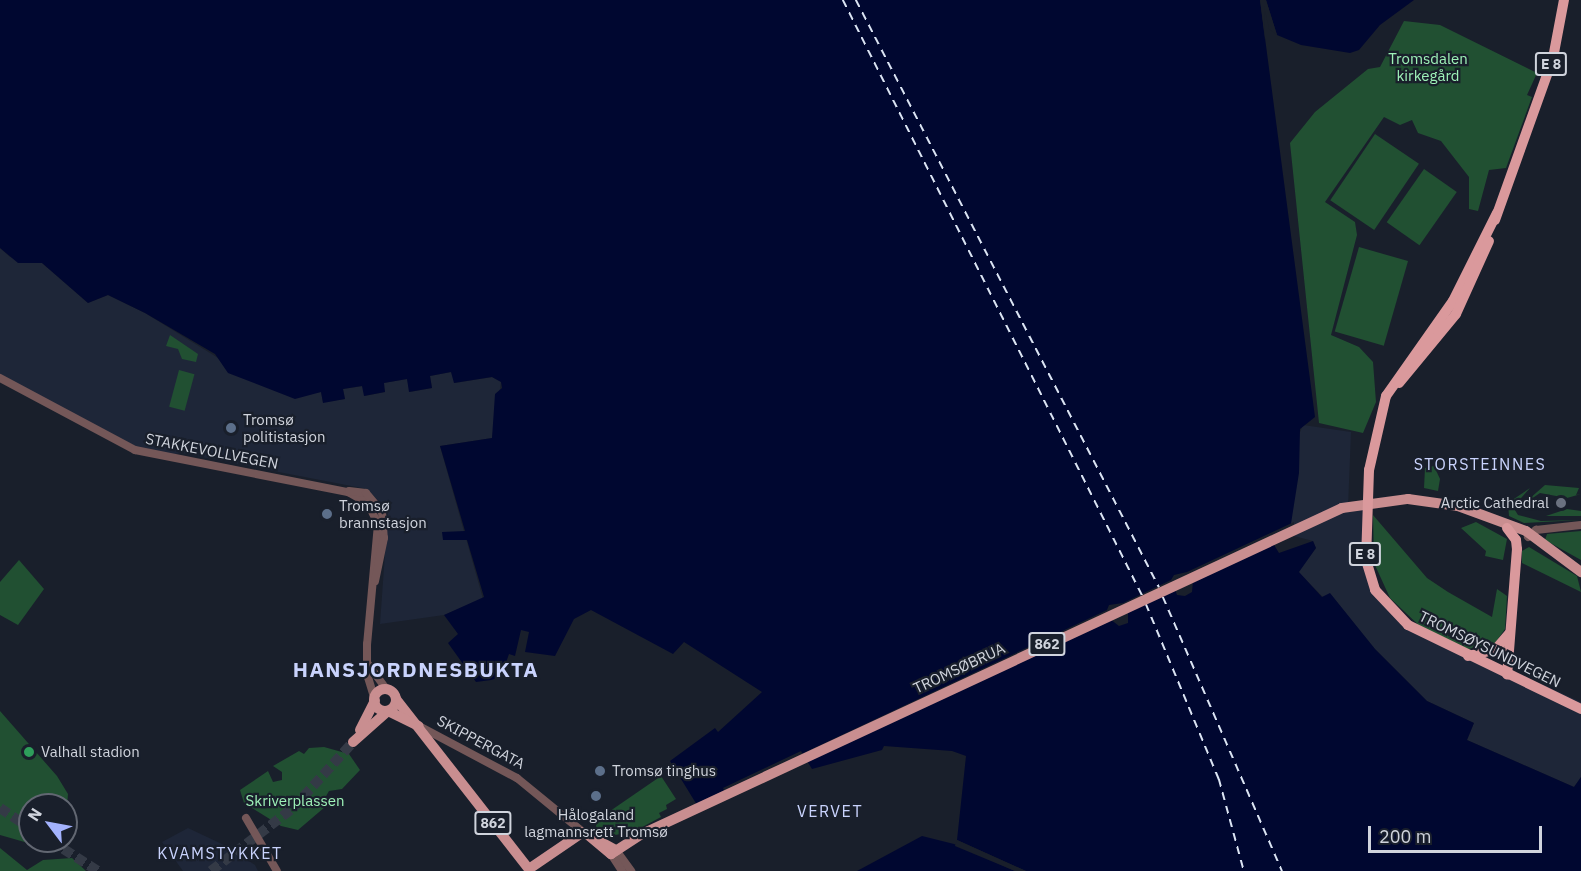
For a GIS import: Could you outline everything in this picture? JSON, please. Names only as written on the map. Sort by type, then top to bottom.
[{"type":"highway","name":"TROMSØYSUNDVEGEN","points":[[1564,0],[1553,58],[1497,213],[1453,301],[1397,376],[1384,402],[1368,484],[1364,542],[1369,574],[1382,600],[1399,619],[1427,638],[1581,709]]},
{"type":"highway","points":[[1507,528],[1516,540],[1517,549],[1513,624],[1507,675]]},
{"type":"highway","points":[[1467,656],[1499,647],[1513,624]]},
{"type":"main road","name":"TROMSØBRUA","points":[[613,852],[637,837],[1332,511],[1376,500],[1408,499],[1468,509],[1490,517]]},
{"type":"main road","name":"862","points":[[1490,517],[1507,528],[1529,536]]},
{"type":"main road","name":"862","points":[[1490,517],[1529,536],[1557,553],[1581,572]]},
{"type":"main road","name":"862","points":[[387,690],[419,726],[530,870],[585,833]]},
{"type":"main road","points":[[387,690],[378,692],[354,740],[388,711],[396,699]]},
{"type":"main road","name":"862","points":[[375,701],[378,708],[419,726]]},
{"type":"main road","name":"SKIPPERGATA","points":[[585,833],[613,852]]},
{"type":"street","name":"STAKKEVOLLVEGEN","points":[[0,378],[135,450],[348,492],[359,490],[372,497],[384,517],[383,547],[375,581],[368,663],[375,701]]},
{"type":"street","points":[[1529,536],[1581,525]]},
{"type":"street","points":[[368,663],[387,690]]},
{"type":"street","name":"SKIPPERGATA","points":[[419,726],[517,777],[585,833]]},
{"type":"street","points":[[246,818],[277,871]]},
{"type":"street","name":"SKIPPERGATA","points":[[613,852],[622,871]]},
{"type":"street","name":"SKIPPERGATA","points":[[613,852],[631,871]]},
{"type":"shaded area","points":[[0,248],[10,257],[42,263],[88,303],[108,295],[145,313],[223,361],[299,395],[321,392],[323,402],[345,399],[343,389],[363,386],[365,396],[385,392],[383,383],[407,379],[410,392],[432,388],[430,376],[451,372],[455,383],[492,377],[501,382],[492,438],[440,446],[483,599],[444,615],[380,624],[388,511],[367,489],[181,453],[162,456],[137,447],[0,377]]},
{"type":"shaded area","points":[[1303,425],[1351,432],[1348,508],[1367,502],[1361,557],[1379,600],[1425,631],[1581,702],[1581,777],[1574,787],[1467,740],[1474,723],[1427,701],[1375,649],[1330,594],[1323,597],[1298,572],[1316,548],[1313,541],[1290,535],[1298,437]]},
{"type":"shaded area","points":[[188,828],[224,845],[255,865],[258,871],[183,871],[162,842]]},
{"type":"green space","name":"Tromsdalen kirkegård","points":[[1404,21],[1440,25],[1537,73],[1527,95],[1532,97],[1506,168],[1489,170],[1478,211],[1469,209],[1469,177],[1441,141],[1418,133],[1412,120],[1400,125],[1384,117],[1325,202],[1355,222],[1357,235],[1331,335],[1359,347],[1373,362],[1376,402],[1363,433],[1319,423],[1290,143],[1315,112],[1368,69],[1380,67]]},
{"type":"green space","points":[[1375,134],[1419,164],[1374,230],[1330,200]]},
{"type":"green space","points":[[1424,169],[1457,192],[1419,245],[1387,222]]},
{"type":"green space","points":[[1359,247],[1408,261],[1384,346],[1335,332]]},
{"type":"green space","points":[[170,335],[198,354],[196,362],[182,359],[178,349],[166,346]]},
{"type":"green space","points":[[179,370],[194,374],[185,411],[169,407]]},
{"type":"green space","points":[[1434,466],[1440,479],[1438,491],[1424,488],[1425,468]]},
{"type":"green space","points":[[1545,485],[1579,488],[1576,495],[1581,494],[1567,498],[1540,493],[1521,506]]},
{"type":"green space","points":[[1530,488],[1513,507],[1518,515],[1541,521],[1581,520],[1524,523],[1509,516],[1508,503]]},
{"type":"green space","points":[[1567,509],[1581,511],[1581,516],[1546,516]]},
{"type":"green space","points":[[1373,515],[1427,578],[1448,592],[1492,617],[1497,589],[1507,596],[1505,629],[1495,643],[1468,649],[1425,631],[1390,598],[1374,563]]},
{"type":"green space","points":[[1476,522],[1507,539],[1503,560],[1485,556],[1486,551],[1461,528]]},
{"type":"green space","points":[[1581,531],[1581,560],[1545,540],[1547,534]]},
{"type":"green space","points":[[1529,547],[1577,576],[1581,592],[1522,563],[1522,551]]},
{"type":"green space","points":[[19,560],[44,589],[18,625],[0,615],[0,582]]},
{"type":"green space","points":[[0,711],[57,776],[67,793],[18,793],[18,840],[0,835]]},
{"type":"green space","name":"Skriverplassen","points":[[324,747],[349,754],[360,770],[342,789],[329,791],[325,798],[332,801],[298,830],[281,826],[244,803],[240,790],[268,771],[273,782],[282,780],[282,772],[273,766],[299,751],[304,754],[309,748]]},
{"type":"green space","points":[[661,776],[676,799],[666,805],[667,809],[659,813],[661,817],[633,832],[609,836],[595,832],[597,820]]},
{"type":"green space","points":[[0,848],[27,870],[43,860],[72,858],[86,871],[0,871]]},
{"type":"water","points":[[0,0],[1260,0],[1315,417],[1300,429],[1299,473],[1290,530],[1271,540],[1279,553],[1313,541],[1316,548],[1299,572],[1322,597],[1330,593],[1375,649],[1427,701],[1474,723],[1467,740],[1574,787],[1581,777],[1581,871],[1026,871],[957,840],[966,756],[952,751],[884,746],[882,750],[812,769],[801,751],[723,788],[728,798],[697,805],[670,761],[715,728],[718,732],[762,692],[684,642],[673,654],[591,610],[574,619],[555,656],[525,652],[529,632],[521,630],[515,656],[509,654],[501,677],[491,680],[476,682],[448,643],[458,634],[444,615],[484,597],[467,540],[443,540],[442,532],[465,531],[440,446],[492,438],[495,394],[502,388],[501,382],[492,377],[454,383],[451,372],[430,376],[432,388],[409,392],[407,379],[384,383],[385,392],[364,396],[362,386],[343,389],[345,399],[323,403],[321,392],[295,399],[228,373],[215,354],[145,313],[108,295],[88,303],[42,263],[18,263],[0,248]]},
{"type":"water","points":[[1266,0],[1414,0],[1380,25],[1359,50],[1350,53],[1301,45],[1277,35]]},
{"type":"water","points":[[922,836],[954,844],[1015,871],[857,871]]},
{"type":"pier","points":[[1260,0],[1266,0],[1277,35],[1269,29],[1264,6],[1265,40]]},
{"type":"pier","points":[[1294,522],[1293,531],[1193,581],[1192,592],[1185,596],[1177,595],[1175,589],[1128,611],[1128,623],[1119,626],[1110,619],[693,805],[1107,610],[1109,605],[1123,603],[1171,580],[1174,575],[1187,572]]},
{"type":"pier","points":[[957,840],[1026,871],[1015,871],[955,846]]},
{"type":"ferry route","points":[[843,0],[1143,597]]},
{"type":"ferry route","points":[[856,0],[1159,587]]},
{"type":"ferry route","points":[[1163,597],[1282,871]]},
{"type":"ferry route","points":[[1146,604],[1219,779],[1244,871]]},
{"type":"tunnel","points":[[211,871],[293,808],[353,742]]},
{"type":"tunnel","points":[[0,808],[18,820]]},
{"type":"tunnel","points":[[70,853],[98,871]]},
{"type":"place","name":"Tromsø politistasjon","points":[[231,428]]},
{"type":"place","name":"Arctic Cathedral","points":[[1561,503]]},
{"type":"place","name":"Tromsø brannstasjon","points":[[327,514]]},
{"type":"place","name":"Valhall stadion","points":[[29,752]]},
{"type":"place","name":"Tromsø tinghus","points":[[600,771]]},
{"type":"place","name":"Hålogaland lagmannsrett Tromsø","points":[[596,796]]},
{"type":"district","name":"STORSTEINNES","points":[[1480,464]]},
{"type":"district","name":"HANSJORDNESBUKTA","points":[[416,669]]},
{"type":"district","name":"VERVET","points":[[830,811]]},
{"type":"district","name":"KVAMSTYKKET","points":[[220,853]]}]
